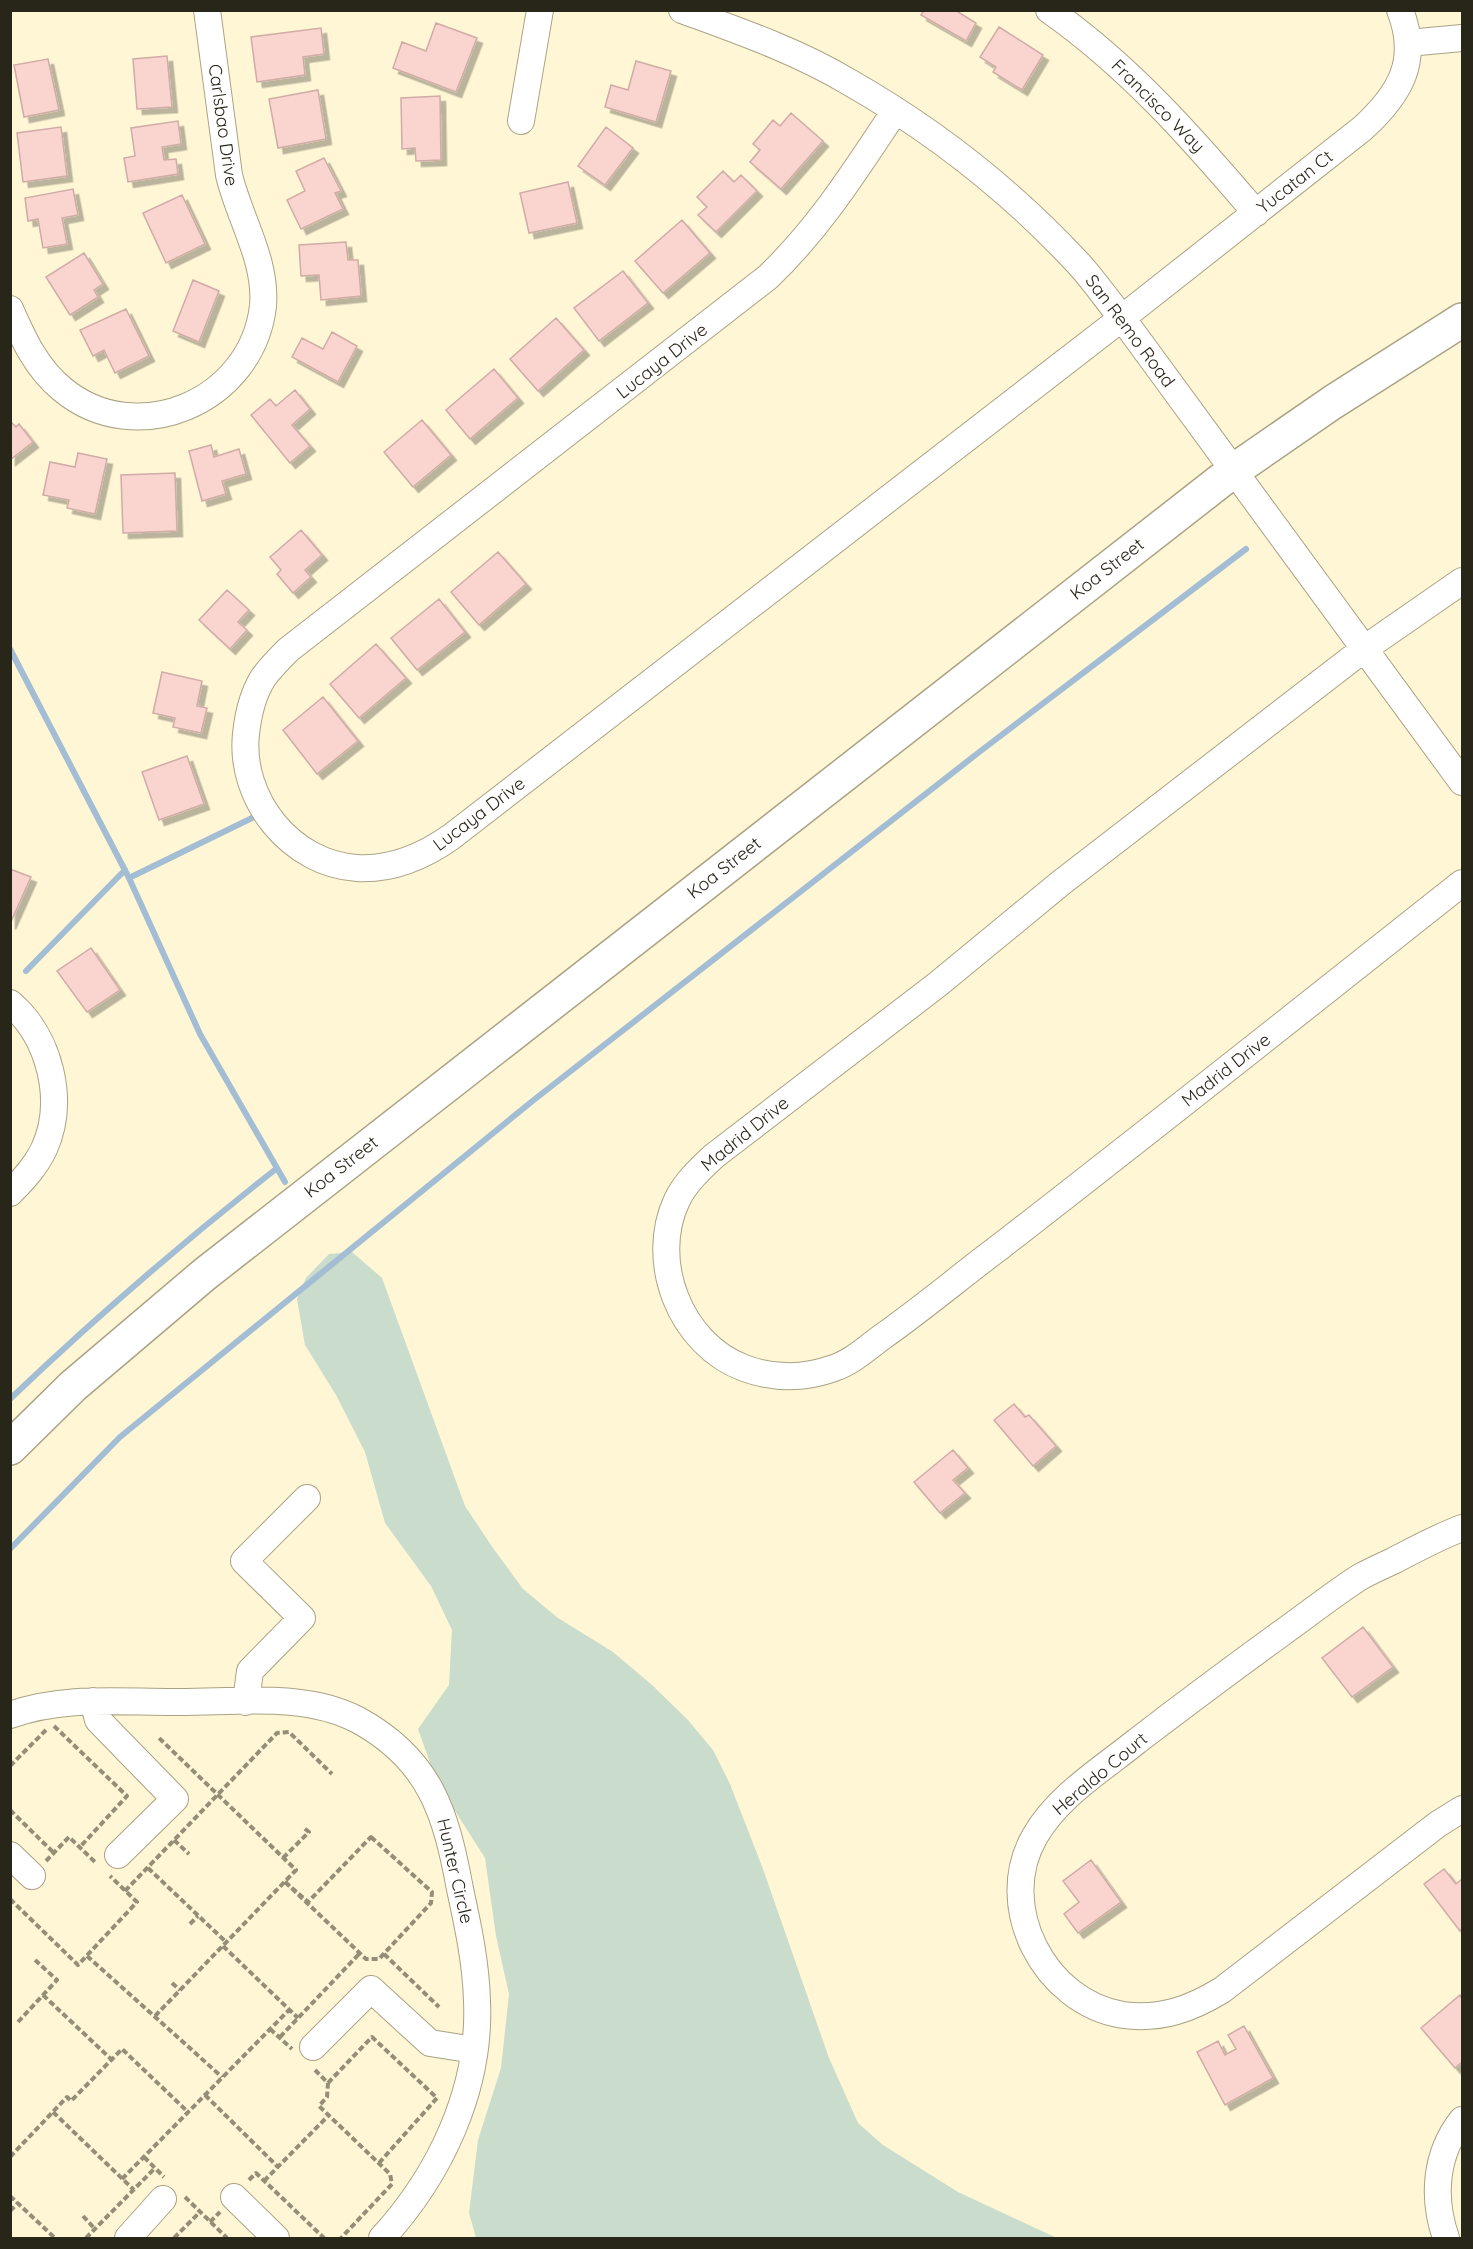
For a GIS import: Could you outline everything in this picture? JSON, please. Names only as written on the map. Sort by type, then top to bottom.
[{"type":"main road","name":"Koa Street","points":[[10,1448],[73,1386],[205,1274],[1233,471],[1333,402],[1462,321]]},
{"type":"street","name":"Carlsbao Drive","points":[[10,309],[34,358],[62,389],[80,402],[100,411],[122,416],[146,417],[171,413],[194,404],[218,389],[235,371],[248,352],[263,306],[262,284],[253,244],[234,196],[229,175],[207,10]]},
{"type":"street","points":[[521,122],[540,10]]},
{"type":"street","name":"San Remo Road","points":[[682,10],[753,36],[795,55],[848,81],[895,111],[965,160],[1019,205],[1078,263],[1122,318],[1462,782]]},
{"type":"street","name":"Francisco Way","points":[[1049,10],[1105,53],[1159,104],[1200,147],[1256,213]]},
{"type":"street","name":"Yucatan Ct","points":[[1122,318],[1380,112],[1397,91],[1405,74],[1408,43],[1406,26],[1400,10]]},
{"type":"street","points":[[1408,43],[1462,38]]},
{"type":"street","name":"Lucaya Drive","points":[[895,111],[828,211],[808,237],[768,277],[297,643],[269,670],[255,694],[251,709],[245,745],[247,772],[256,798],[285,835],[315,856],[351,867],[377,867],[394,864],[433,850],[1122,318]]},
{"type":"street","name":"Madrid Drive","points":[[1462,581],[1364,649],[1062,882],[938,984],[714,1156],[699,1170],[682,1192],[669,1224],[666,1247],[667,1269],[676,1301],[705,1341],[723,1357],[744,1368],[764,1374],[795,1377],[838,1367],[886,1335],[1150,1131],[1462,883]]},
{"type":"street","points":[[10,1003],[24,1017],[40,1042],[53,1085],[54,1106],[51,1130],[44,1148],[32,1171],[10,1193]]},
{"type":"street","points":[[246,1702],[250,1671],[302,1618],[244,1561],[307,1498]]},
{"type":"street","name":"Heraldo Court","points":[[1462,1528],[1361,1577],[1200,1692],[1065,1798],[1043,1823],[1027,1853],[1021,1890],[1025,1923],[1035,1949],[1051,1973],[1063,1985],[1091,2005],[1107,2011],[1138,2016],[1188,2009],[1222,1990],[1438,1824],[1462,1809]]},
{"type":"street","points":[[93,1701],[98,1720],[175,1799],[118,1855]]},
{"type":"street","name":"Hunter Circle","points":[[10,1715],[45,1705],[93,1701],[300,1703],[340,1712],[357,1719],[401,1752],[428,1786],[447,1827],[472,1952],[477,2002],[474,2050],[460,2109],[441,2153],[417,2196],[390,2236]]},
{"type":"street","points":[[10,1855],[32,1876]]},
{"type":"street","points":[[307,2056],[370,1989],[430,2043],[474,2050]]},
{"type":"street","points":[[1446,2238],[1438,2199],[1438,2173],[1446,2148],[1462,2120]]},
{"type":"street","points":[[234,2197],[276,2238]]},
{"type":"street","points":[[128,2238],[163,2199]]},
{"type":"path","points":[[10,1766],[51,1724],[127,1796],[80,1847]]},
{"type":"path","points":[[125,1891],[277,1733],[289,1732],[332,1774]]},
{"type":"path","points":[[155,2016],[296,1870],[159,1738]]},
{"type":"path","points":[[10,1810],[54,1853]]},
{"type":"path","points":[[283,1858],[309,1832],[304,1828]]},
{"type":"path","points":[[69,1837],[80,1847],[137,1902],[78,1965],[11,1900],[69,1837]]},
{"type":"path","points":[[371,1837],[432,1892],[431,1903],[379,1959],[366,1959],[284,1881],[308,1902],[371,1837]]},
{"type":"path","points":[[174,1840],[189,1854]]},
{"type":"path","points":[[148,1868],[298,2018]]},
{"type":"path","points":[[190,1924],[198,1916]]},
{"type":"path","points":[[280,2037],[360,1953]]},
{"type":"path","points":[[384,1954],[439,2007]]},
{"type":"path","points":[[87,1956],[222,2077]]},
{"type":"path","points":[[18,2022],[57,1980],[35,1959]]},
{"type":"path","points":[[172,1983],[180,1990]]},
{"type":"path","points":[[43,1995],[112,2060]]},
{"type":"path","points":[[122,2179],[290,2009]]},
{"type":"path","points":[[270,2029],[307,2056],[328,2083]]},
{"type":"path","points":[[340,2238],[392,2184],[390,2174],[319,2106],[327,2097],[328,2083],[372,2037],[438,2098],[379,2163]]},
{"type":"path","points":[[10,2157],[67,2097],[71,2101],[122,2049],[188,2112]]},
{"type":"path","points":[[205,2095],[278,2167]]},
{"type":"path","points":[[53,2112],[134,2190]]},
{"type":"path","points":[[264,2181],[329,2115]]},
{"type":"path","points":[[86,2238],[155,2168]]},
{"type":"path","points":[[10,2196],[55,2238]]},
{"type":"path","points":[[10,2211],[18,2203]]},
{"type":"path","points":[[174,2238],[200,2212],[227,2238]]},
{"type":"path","points":[[83,2216],[96,2229]]},
{"type":"green space","points":[[352,1252],[382,1278],[465,1506],[493,1548],[523,1589],[558,1618],[613,1652],[652,1685],[688,1720],[713,1750],[730,1784],[763,1869],[829,2058],[858,2123],[883,2145],[958,2192],[1057,2238],[476,2238],[469,2213],[478,2140],[501,2068],[509,1994],[496,1936],[485,1858],[435,1777],[418,1729],[449,1685],[452,1630],[431,1586],[385,1523],[365,1452],[336,1395],[305,1345],[297,1299],[306,1278],[329,1254]]},
{"type":"building","points":[[924,10],[955,10],[976,23],[966,41],[921,15]]},
{"type":"building","points":[[436,23],[477,38],[456,92],[393,68],[402,42],[426,51]]},
{"type":"building","points":[[999,27],[1043,55],[1022,90],[993,72],[996,67],[980,57]]},
{"type":"building","points":[[321,28],[324,54],[303,57],[305,75],[257,82],[251,37]]},
{"type":"building","points":[[167,56],[172,107],[137,109],[133,59]]},
{"type":"building","points":[[48,59],[59,110],[24,117],[14,65]]},
{"type":"building","points":[[636,61],[671,71],[656,122],[605,107],[611,85],[628,90]]},
{"type":"building","points":[[318,90],[326,139],[278,148],[269,99]]},
{"type":"building","points":[[440,96],[441,160],[416,161],[415,148],[402,149],[401,98]]},
{"type":"building","points":[[791,113],[823,141],[781,189],[750,162],[760,150],[753,144],[773,120],[780,126]]},
{"type":"building","points":[[178,121],[181,144],[162,147],[164,160],[176,159],[178,174],[128,182],[124,158],[135,156],[131,128]]},
{"type":"building","points":[[61,127],[67,176],[23,182],[17,133]]},
{"type":"building","points":[[606,127],[633,148],[605,185],[578,166]]},
{"type":"building","points":[[324,158],[341,191],[335,193],[343,209],[301,229],[287,200],[305,191],[296,171]]},
{"type":"building","points":[[723,171],[734,182],[741,175],[757,191],[716,232],[698,215],[707,207],[697,197]]},
{"type":"building","points":[[568,182],[577,223],[529,233],[520,193]]},
{"type":"building","points":[[73,189],[78,215],[62,218],[67,244],[43,248],[38,219],[28,221],[25,198]]},
{"type":"building","points":[[182,195],[205,244],[166,263],[143,213]]},
{"type":"building","points":[[682,220],[710,253],[663,293],[635,261]]},
{"type":"building","points":[[346,242],[348,260],[358,260],[361,296],[321,300],[319,275],[301,276],[299,245]]},
{"type":"building","points":[[84,253],[103,284],[94,290],[98,297],[70,315],[46,277]]},
{"type":"building","points":[[623,271],[648,303],[599,341],[574,308]]},
{"type":"building","points":[[193,280],[219,291],[199,342],[173,331]]},
{"type":"building","points":[[126,309],[149,356],[115,373],[104,350],[93,356],[80,330]]},
{"type":"building","points":[[556,318],[584,350],[538,391],[510,359]]},
{"type":"building","points":[[332,332],[357,346],[338,382],[292,357],[302,338],[323,349]]},
{"type":"building","points":[[494,369],[518,398],[470,439],[446,410]]},
{"type":"building","points":[[295,390],[310,409],[292,425],[310,446],[290,463],[251,415],[270,399],[276,406]]},
{"type":"building","points":[[422,420],[451,455],[413,487],[384,452]]},
{"type":"building","points":[[10,421],[16,427],[19,424],[33,442],[10,460]]},
{"type":"building","points":[[211,445],[214,457],[239,449],[246,474],[222,481],[226,494],[202,501],[189,451]]},
{"type":"building","points":[[78,453],[107,459],[95,514],[67,508],[69,500],[43,495],[50,462],[75,467]]},
{"type":"building","points":[[175,473],[177,531],[123,533],[121,475]]},
{"type":"building","points":[[301,530],[322,555],[305,570],[311,577],[293,593],[277,574],[281,570],[270,557]]},
{"type":"building","points":[[498,552],[526,584],[479,625],[451,592]]},
{"type":"building","points":[[227,590],[249,610],[238,622],[247,630],[230,649],[199,620]]},
{"type":"building","points":[[439,599],[465,632],[417,670],[391,638]]},
{"type":"building","points":[[376,644],[406,678],[359,718],[330,684]]},
{"type":"building","points":[[162,672],[202,681],[197,706],[207,708],[201,733],[173,727],[175,718],[153,713]]},
{"type":"building","points":[[323,697],[358,741],[317,774],[283,730]]},
{"type":"building","points":[[187,756],[204,804],[159,820],[142,772]]},
{"type":"building","points":[[10,869],[31,877],[10,924]]},
{"type":"building","points":[[91,948],[120,990],[87,1012],[57,971]]},
{"type":"building","points":[[1014,1404],[1025,1417],[1029,1415],[1056,1446],[1033,1466],[994,1420]]},
{"type":"building","points":[[953,1450],[968,1468],[953,1480],[965,1493],[940,1513],[914,1482]]},
{"type":"building","points":[[1363,1627],[1393,1667],[1352,1697],[1322,1658]]},
{"type":"building","points":[[1091,1860],[1121,1902],[1078,1933],[1064,1914],[1079,1902],[1063,1881]]},
{"type":"building","points":[[1444,1869],[1456,1884],[1462,1879],[1462,1929],[1460,1931],[1424,1884]]},
{"type":"building","points":[[1460,1995],[1462,1999],[1462,2062],[1455,2068],[1421,2028]]},
{"type":"building","points":[[1244,2026],[1273,2078],[1225,2105],[1197,2052],[1218,2041],[1225,2055],[1236,2049],[1228,2035]]},
{"type":"waterway","points":[[10,1549],[120,1437],[535,1099],[978,753],[1246,549]]},
{"type":"waterway","points":[[10,649],[129,878],[200,1034],[285,1182]]},
{"type":"waterway","points":[[129,878],[252,818]]},
{"type":"waterway","points":[[26,971],[125,870]]},
{"type":"waterway","points":[[10,1399],[140,1281],[276,1169]]}]
